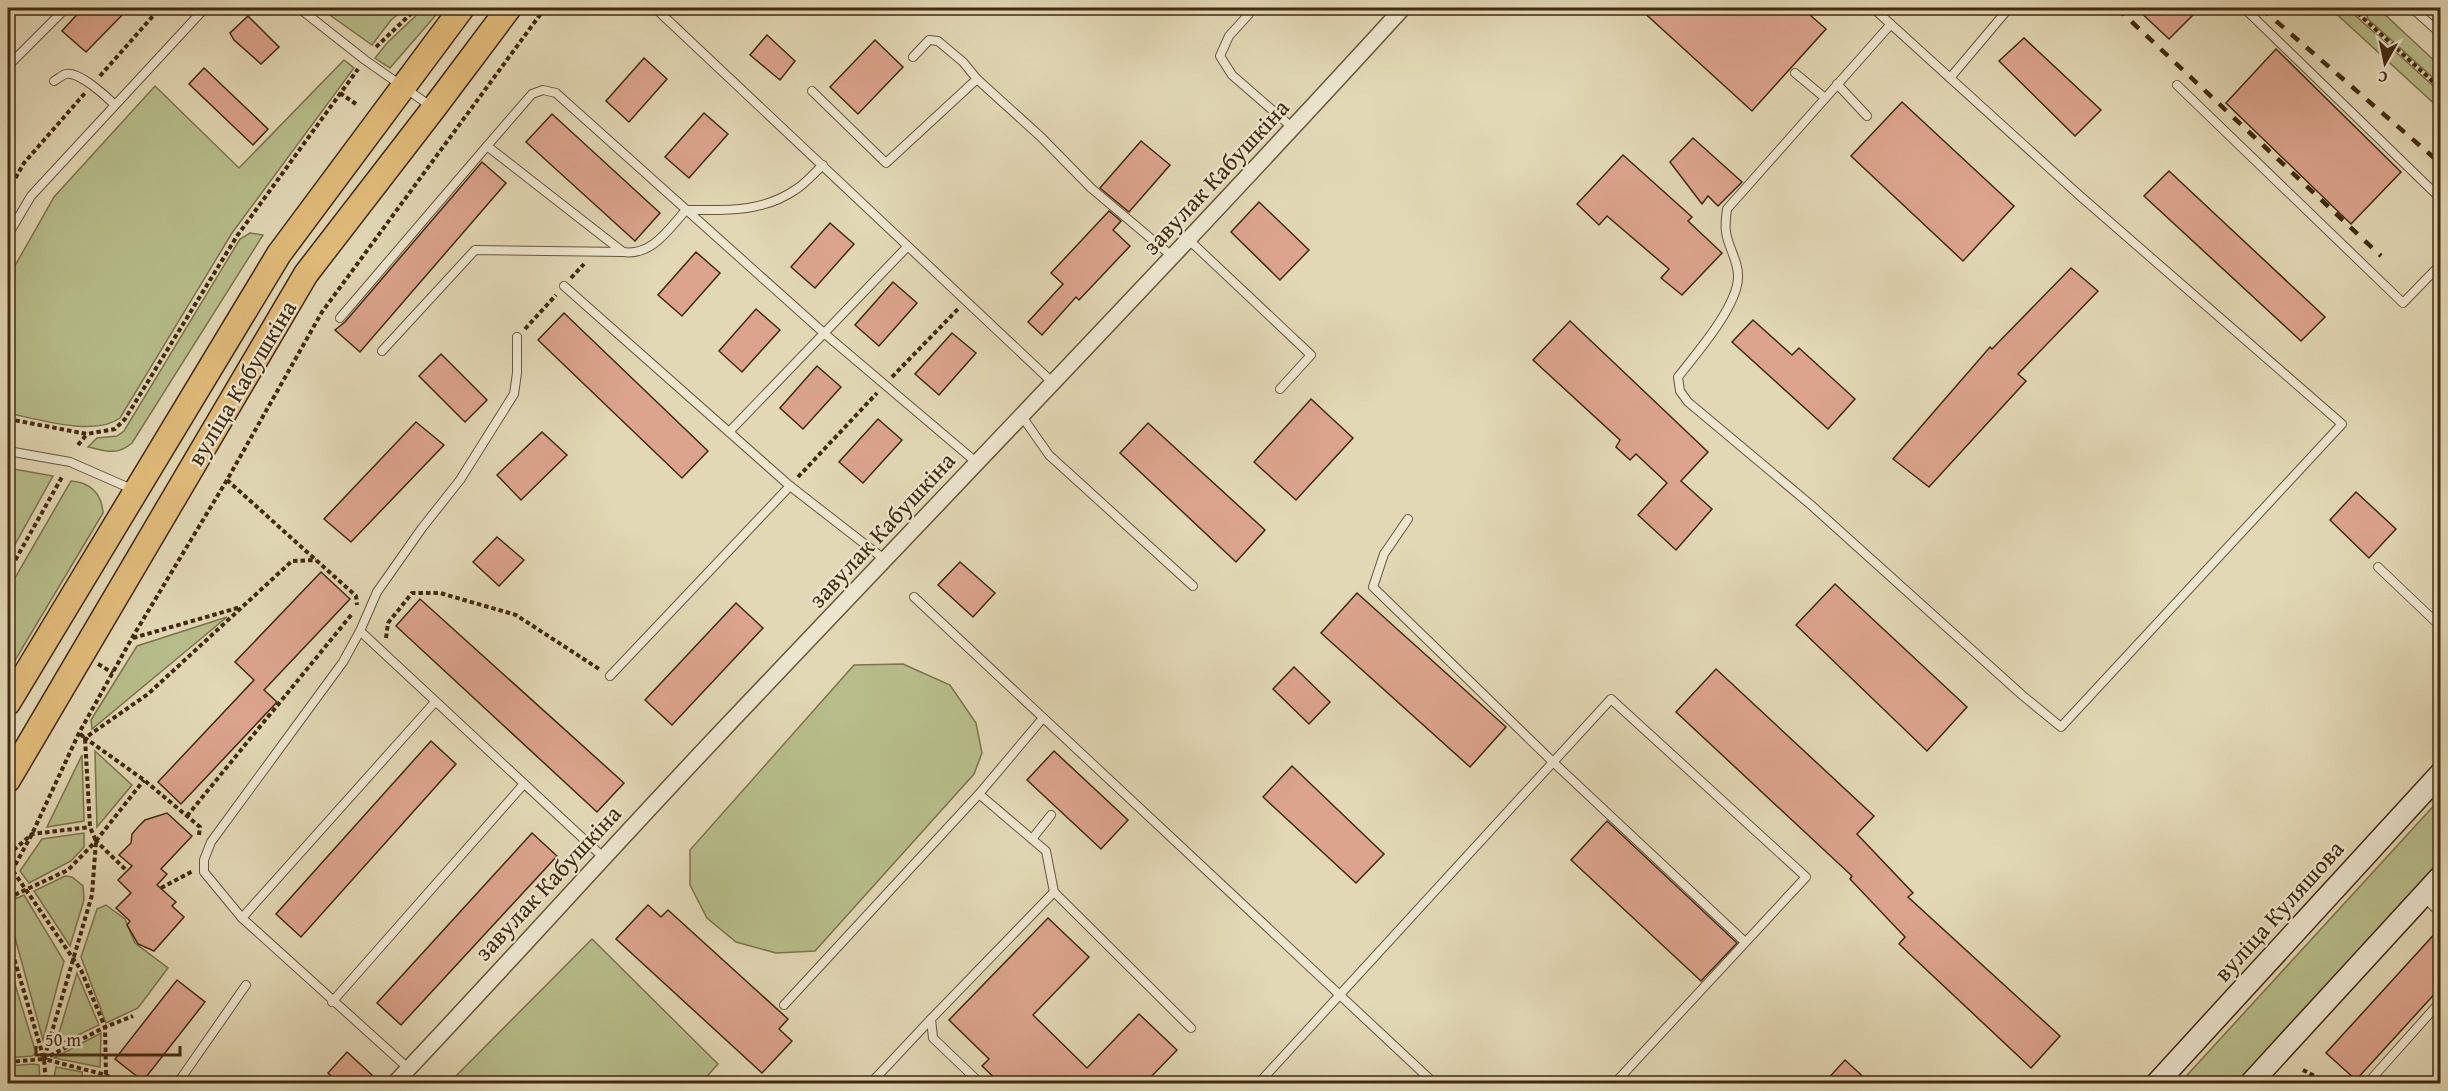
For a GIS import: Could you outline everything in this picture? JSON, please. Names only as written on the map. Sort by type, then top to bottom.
[{"type":"main road","name":"вуліца Кабушкіна","points":[[8,703],[279,254],[462,8]]},
{"type":"main road","name":"вуліца Кабушкіна","points":[[10,771],[306,274],[508,8]]},
{"type":"main road","name":"вуліца Куляшова","points":[[2157,1083],[2440,774]]},
{"type":"main road","points":[[2250,1083],[2440,877]]},
{"type":"street","name":"завулак Кабушкіна","points":[[394,1083],[884,559],[1189,240],[1403,8]]},
{"type":"lane","points":[[8,66],[66,8]]},
{"type":"lane","points":[[8,235],[31,196],[205,8]]},
{"type":"lane","points":[[298,8],[434,108]]},
{"type":"lane","points":[[655,8],[823,165],[907,248],[1052,382]]},
{"type":"lane","points":[[1873,8],[1891,24],[2079,195],[2342,424],[2061,727],[2022,695],[1811,505],[1688,402],[1680,391],[1678,377],[1720,320],[1734,294],[1738,278],[1736,259],[1726,232],[1727,209],[1891,24]]},
{"type":"lane","points":[[1950,78],[2009,8]]},
{"type":"lane","points":[[2412,8],[2440,33]]},
{"type":"lane","points":[[2246,10],[2440,198]]},
{"type":"lane","points":[[1249,14],[1229,36],[1220,56],[1232,75],[1293,128]]},
{"type":"lane","points":[[913,57],[929,40],[938,41],[1041,136],[1091,188],[1173,256]]},
{"type":"lane","points":[[1795,73],[1825,98]]},
{"type":"lane","points":[[54,81],[66,74],[72,74],[92,86],[115,105]]},
{"type":"lane","points":[[812,92],[886,163],[978,79]]},
{"type":"lane","points":[[1837,84],[1867,116]]},
{"type":"lane","points":[[2177,85],[2403,303],[2440,265]]},
{"type":"lane","points":[[340,318],[532,94],[543,90],[556,93],[825,334],[976,462]]},
{"type":"lane","points":[[487,146],[623,252]]},
{"type":"lane","points":[[382,351],[475,250],[635,254],[653,246],[686,210],[744,210],[768,204],[795,190],[823,165]]},
{"type":"lane","points":[[1189,240],[1311,355],[1280,389]]},
{"type":"lane","points":[[729,432],[907,248]]},
{"type":"lane","points":[[564,286],[790,486],[884,559]]},
{"type":"lane","points":[[408,1068],[332,1002],[242,918],[204,872],[204,860],[211,842],[343,662],[377,592],[422,528],[460,480],[514,394],[517,373],[517,337]]},
{"type":"lane","points":[[1021,415],[1049,455],[1193,586]]},
{"type":"lane","points":[[8,451],[70,462],[135,491]]},
{"type":"lane","points":[[610,676],[790,486]]},
{"type":"lane","points":[[1408,519],[1384,554],[1373,587],[1553,762],[1745,942]]},
{"type":"lane","points":[[2378,567],[2440,625]]},
{"type":"lane","points":[[914,597],[1338,995],[1435,1083]]},
{"type":"lane","points":[[360,631],[603,857]]},
{"type":"lane","points":[[1258,1083],[1611,699],[1806,876],[1614,1083]]},
{"type":"lane","points":[[242,918],[435,702]]},
{"type":"lane","points":[[784,1005],[979,794],[1043,718]]},
{"type":"lane","points":[[332,1002],[523,785]]},
{"type":"lane","points":[[979,794],[1046,851],[1054,892],[1191,1028]]},
{"type":"lane","points":[[1032,839],[1051,815]]},
{"type":"lane","points":[[870,1083],[1054,892]]},
{"type":"lane","points":[[2423,896],[2440,913]]},
{"type":"lane","points":[[177,1083],[246,985]]},
{"type":"lane","points":[[2373,1077],[2440,1002]]},
{"type":"lane","points":[[931,1019],[933,1038],[981,1083]]},
{"type":"path","points":[[8,191],[24,163],[160,8]]},
{"type":"path","points":[[376,47],[417,8]]},
{"type":"path","points":[[8,878],[32,834],[79,733],[322,312],[545,8]]},
{"type":"path","points":[[2352,8],[2440,88]]},
{"type":"path","points":[[8,419],[87,434],[115,429],[125,419],[237,236],[359,68]]},
{"type":"path","points":[[340,93],[356,104]]},
{"type":"path","points":[[78,445],[87,434]]},
{"type":"path","points":[[8,573],[62,477]]},
{"type":"path","points":[[187,816],[352,613],[358,612],[356,596],[227,480]]},
{"type":"path","points":[[85,738],[148,694],[292,561],[316,560]]},
{"type":"path","points":[[383,653],[388,623],[412,593],[441,593],[516,615],[610,676]]},
{"type":"path","points":[[132,638],[242,607]]},
{"type":"path","points":[[79,733],[144,780],[200,827],[199,838]]},
{"type":"path","points":[[85,738],[90,827],[96,841],[127,871]]},
{"type":"path","points":[[8,898],[68,870],[96,841],[144,780]]},
{"type":"path","points":[[8,853],[32,834],[90,827]]},
{"type":"path","points":[[45,1059],[92,895],[96,841]]},
{"type":"path","points":[[161,888],[196,869]]},
{"type":"path","points":[[13,872],[81,969],[105,1027],[106,1075]]},
{"type":"path","points":[[8,938],[45,1059],[46,1083]]},
{"type":"path","points":[[45,1059],[105,1027],[133,1016]]},
{"type":"path","points":[[8,1062],[45,1059],[106,1075],[123,1083]]},
{"type":"path","points":[[2303,1070],[2330,1083]]},
{"type":"green space","points":[[320,8],[406,8],[391,20],[372,45]]},
{"type":"green space","points":[[424,8],[442,8],[390,68],[375,58],[387,43]]},
{"type":"green space","points":[[2330,8],[2347,8],[2440,92],[2440,109]]},
{"type":"green space","points":[[2368,8],[2382,8],[2380,10],[2440,66],[2440,84],[2368,19],[2366,13]]},
{"type":"green space","points":[[344,60],[354,68],[232,233],[120,418],[96,426],[81,426],[8,413],[8,278],[54,197],[155,86],[239,168]]},
{"type":"green space","points":[[250,233],[263,235],[132,443],[116,451],[88,447],[97,438],[117,436],[124,431],[240,239]]},
{"type":"green space","points":[[8,468],[53,476],[8,557]]},
{"type":"green space","points":[[71,481],[84,484],[94,490],[100,500],[103,513],[8,672],[8,590]]},
{"type":"green space","points":[[227,617],[92,729],[91,720],[137,646]]},
{"type":"green space","points":[[903,664],[950,685],[976,723],[982,753],[974,774],[815,951],[776,953],[736,942],[707,918],[690,885],[690,850],[854,665]]},
{"type":"green space","points":[[95,751],[132,785],[97,827]]},
{"type":"green space","points":[[82,755],[84,821],[47,827]]},
{"type":"green space","points":[[2440,799],[2440,861],[2237,1083],[2179,1084]]},
{"type":"green space","points":[[84,833],[84,847],[71,861],[29,883],[20,871],[42,839]]},
{"type":"green space","points":[[65,876],[72,877],[83,886],[84,900],[70,946],[34,891]]},
{"type":"green space","points":[[24,895],[64,961],[43,1040],[14,934],[8,928],[8,902]]},
{"type":"green space","points":[[106,905],[125,919],[135,943],[168,968],[138,1008],[106,1023],[81,957],[97,909]]},
{"type":"green space","points":[[592,939],[718,1064],[701,1083],[449,1083]]},
{"type":"green space","points":[[8,961],[36,1053],[32,1056],[8,1058]]},
{"type":"green space","points":[[77,973],[99,1025],[55,1046]]},
{"type":"green space","points":[[101,1033],[100,1067],[54,1058]]},
{"type":"green space","points":[[39,1065],[40,1083],[8,1083],[8,1066]]},
{"type":"green space","points":[[56,1067],[82,1072],[83,1080],[81,1083],[53,1083]]},
{"type":"building","points":[[83,8],[129,8],[86,52],[62,31]]},
{"type":"building","points":[[1639,8],[1802,8],[1826,29],[1752,111]]},
{"type":"building","points":[[2136,8],[2200,8],[2169,39]]},
{"type":"building","points":[[248,16],[279,47],[261,64],[234,40],[230,33]]},
{"type":"building","points":[[767,35],[795,61],[780,80],[750,55]]},
{"type":"building","points":[[2024,38],[2101,110],[2075,136],[1999,61]]},
{"type":"building","points":[[875,40],[903,67],[858,114],[830,87]]},
{"type":"building","points":[[2276,49],[2401,172],[2351,224],[2226,103]]},
{"type":"building","points":[[644,58],[667,79],[629,122],[606,101]]},
{"type":"building","points":[[204,68],[268,129],[253,145],[189,84]]},
{"type":"building","points":[[1902,102],[2014,206],[1963,261],[1851,156]]},
{"type":"building","points":[[704,113],[728,134],[689,178],[665,157]]},
{"type":"building","points":[[552,114],[660,213],[635,241],[526,142]]},
{"type":"building","points":[[1693,138],[1742,182],[1718,206],[1708,196],[1702,204],[1670,162]]},
{"type":"building","points":[[1141,141],[1170,165],[1129,212],[1100,188]]},
{"type":"building","points":[[1623,155],[1692,217],[1688,221],[1722,253],[1682,295],[1661,278],[1669,269],[1607,216],[1599,225],[1577,204]]},
{"type":"building","points":[[482,162],[506,183],[360,352],[335,330],[345,322]]},
{"type":"building","points":[[2169,171],[2325,317],[2301,341],[2144,196]]},
{"type":"building","points":[[1259,202],[1309,250],[1280,280],[1231,232]]},
{"type":"building","points":[[1109,211],[1121,221],[1113,230],[1130,246],[1079,300],[1076,297],[1042,335],[1028,322],[1063,284],[1051,273]]},
{"type":"building","points":[[830,223],[854,244],[815,288],[791,267]]},
{"type":"building","points":[[696,252],[720,273],[682,316],[658,295]]},
{"type":"building","points":[[2071,268],[2098,291],[2018,374],[2026,381],[1929,487],[1893,459],[1990,347],[1992,349]]},
{"type":"building","points":[[893,282],[917,303],[879,346],[855,325]]},
{"type":"building","points":[[756,309],[780,330],[742,372],[719,351]]},
{"type":"building","points":[[564,313],[708,451],[682,478],[538,340]]},
{"type":"building","points":[[1753,320],[1792,355],[1799,348],[1855,399],[1828,429],[1732,342]]},
{"type":"building","points":[[1570,321],[1708,452],[1681,481],[1712,509],[1676,550],[1638,515],[1667,483],[1636,454],[1630,460],[1616,447],[1620,440],[1533,360]]},
{"type":"building","points":[[952,333],[976,353],[939,395],[915,374]]},
{"type":"building","points":[[441,354],[487,400],[465,422],[419,376]]},
{"type":"building","points":[[817,366],[841,387],[803,429],[780,408]]},
{"type":"building","points":[[1311,399],[1353,438],[1296,500],[1254,462]]},
{"type":"building","points":[[878,419],[902,440],[863,483],[839,462]]},
{"type":"building","points":[[416,422],[444,445],[351,542],[324,519]]},
{"type":"building","points":[[1148,423],[1265,530],[1236,562],[1120,453]]},
{"type":"building","points":[[542,432],[567,455],[521,500],[497,475]]},
{"type":"building","points":[[2356,492],[2396,529],[2369,558],[2330,520]]},
{"type":"building","points":[[497,537],[524,560],[499,586],[473,562]]},
{"type":"building","points":[[960,562],[995,593],[973,617],[938,585]]},
{"type":"building","points":[[321,572],[350,599],[264,690],[277,702],[181,804],[158,782],[254,680],[235,662]]},
{"type":"building","points":[[1835,584],[1967,707],[1927,751],[1796,625]]},
{"type":"building","points":[[1357,593],[1506,727],[1470,767],[1321,633]]},
{"type":"building","points":[[420,599],[624,783],[597,812],[396,626]]},
{"type":"building","points":[[736,603],[763,628],[672,725],[645,700]]},
{"type":"building","points":[[1294,667],[1330,702],[1309,724],[1273,689]]},
{"type":"building","points":[[1716,669],[1874,816],[1857,834],[1913,893],[1908,897],[2060,1036],[2031,1068],[1899,944],[1905,937],[1850,879],[1852,876],[1676,712]]},
{"type":"building","points":[[431,741],[456,764],[301,937],[276,914]]},
{"type":"building","points":[[1054,751],[1128,820],[1101,849],[1027,780]]},
{"type":"building","points":[[1292,766],[1384,854],[1356,883],[1263,797]]},
{"type":"building","points":[[167,813],[192,836],[161,869],[167,874],[157,885],[176,902],[172,906],[184,917],[154,951],[138,944],[127,925],[130,921],[116,908],[131,893],[118,880],[132,866],[119,855],[131,843],[132,834],[145,820]]},
{"type":"building","points":[[1607,821],[1737,943],[1701,981],[1571,860]]},
{"type":"building","points":[[532,833],[557,856],[401,1025],[377,1003]]},
{"type":"building","points":[[648,905],[661,917],[668,910],[788,1019],[779,1029],[792,1041],[762,1073],[616,939]]},
{"type":"building","points":[[1048,918],[1089,957],[1033,1015],[1087,1068],[1139,1014],[1177,1050],[1145,1083],[1000,1083],[982,1066],[989,1059],[949,1020]]},
{"type":"building","points":[[2440,928],[2440,988],[2356,1080],[2326,1053]]},
{"type":"building","points":[[177,980],[205,1002],[143,1081],[115,1059]]},
{"type":"building","points":[[347,1052],[372,1075],[364,1083],[338,1083],[328,1073]]},
{"type":"building","points":[[1845,1060],[1870,1083],[1824,1083]]},
{"type":"railway","points":[[2117,8],[2381,256]]},
{"type":"railway","points":[[2261,8],[2440,163]]}]
